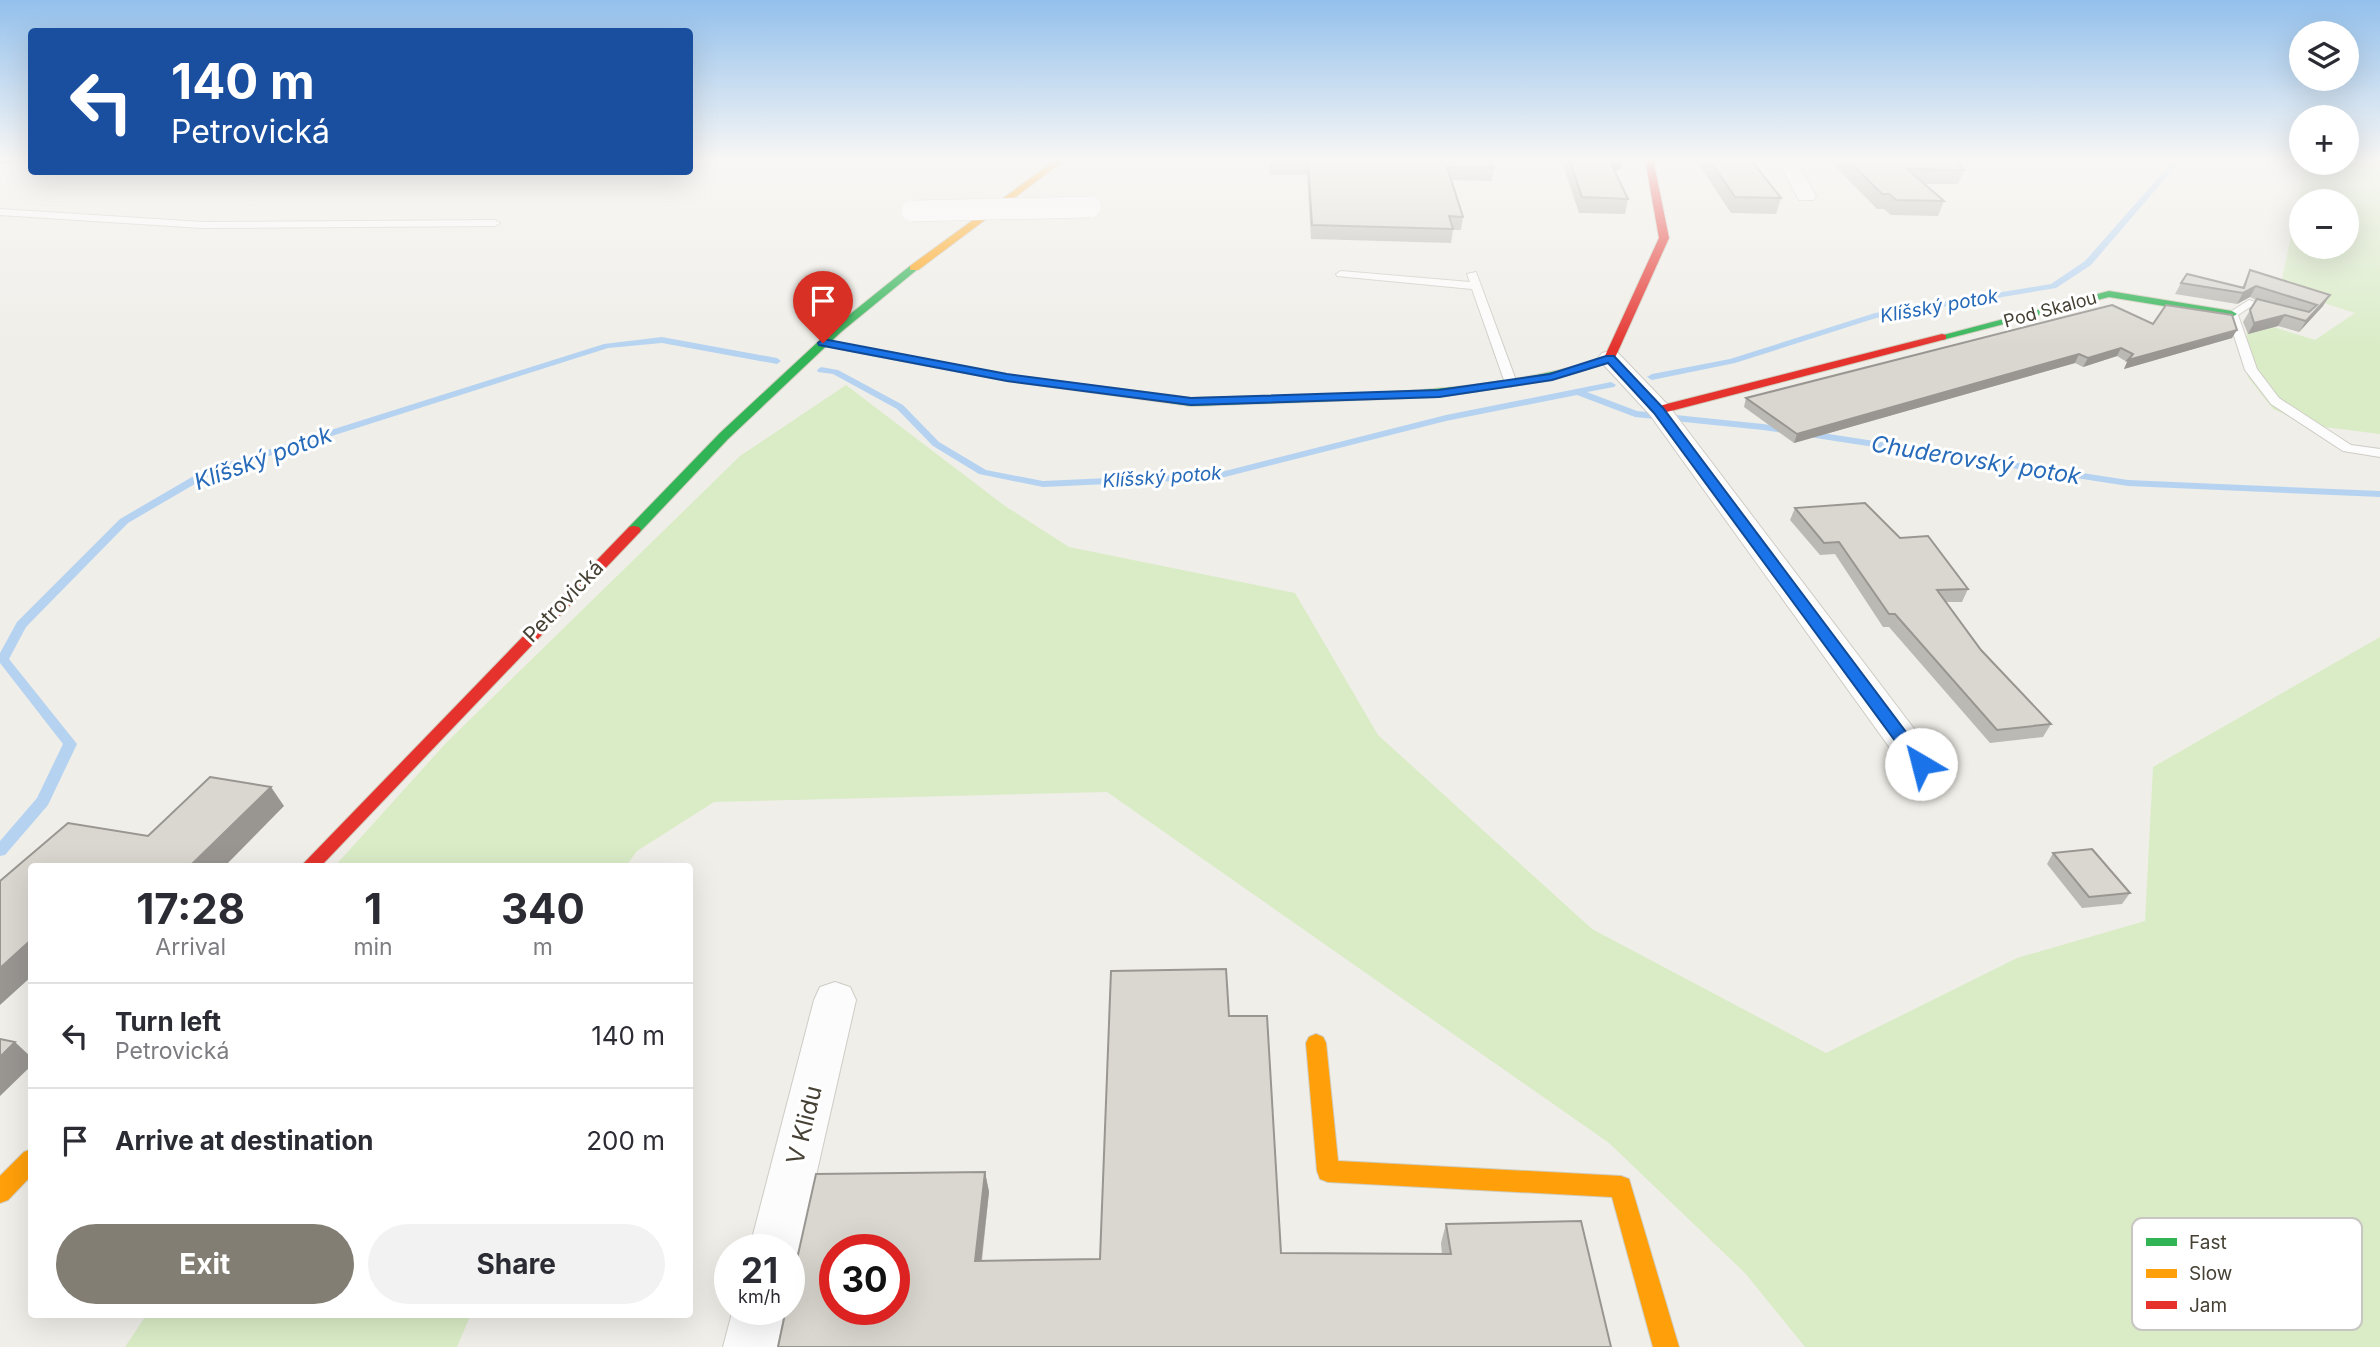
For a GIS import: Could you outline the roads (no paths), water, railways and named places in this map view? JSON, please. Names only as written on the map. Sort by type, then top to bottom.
[{"type":"street","name":"Petrovická","points":[[313,863],[724,436],[823,343],[976,222]]},
{"type":"street","points":[[823,343],[1007,378],[1191,402],[1439,393],[1511,383],[1552,377],[1610,358],[1664,239],[1661,222]]},
{"type":"street","name":"Pod Skalou","points":[[1663,416],[2109,293],[2232,314]]},
{"type":"street","points":[[1610,358],[1663,416],[1921,764]]},
{"type":"street","name":"V Klidu","points":[[778,1234],[835,1000]]},
{"type":"street","points":[[1316,1043],[1328,1171],[1621,1187],[1666,1347]]},
{"type":"street","points":[[0,1192],[28,1163]]},
{"type":"street","points":[[750,1347],[755,1325]]},
{"type":"lane","points":[[153,222],[202,225],[495,223]]},
{"type":"lane","points":[[1341,274],[1476,286]]},
{"type":"lane","points":[[1472,274],[1511,383]]},
{"type":"lane","points":[[2281,312],[2249,303],[2232,314],[2251,370],[2275,401],[2347,448],[2380,453]]},
{"type":"waterway","name":"Klíšský potok","points":[[1652,377],[1732,361],[1875,316],[2053,286],[2088,263],[2124,222]]},
{"type":"waterway","name":"Klíšský potok","points":[[0,851],[43,801],[70,744],[3,659],[21,625],[124,521],[208,472],[607,346],[662,340],[777,361]]},
{"type":"waterway","name":"Klíšský potok","points":[[821,370],[835,372],[900,407],[936,444],[983,472],[1043,484],[1217,476],[1446,418],[1611,385]]},
{"type":"waterway","name":"Chuderovský potok","points":[[1578,392],[1635,414],[1763,427],[2128,483],[2380,494]]}]
